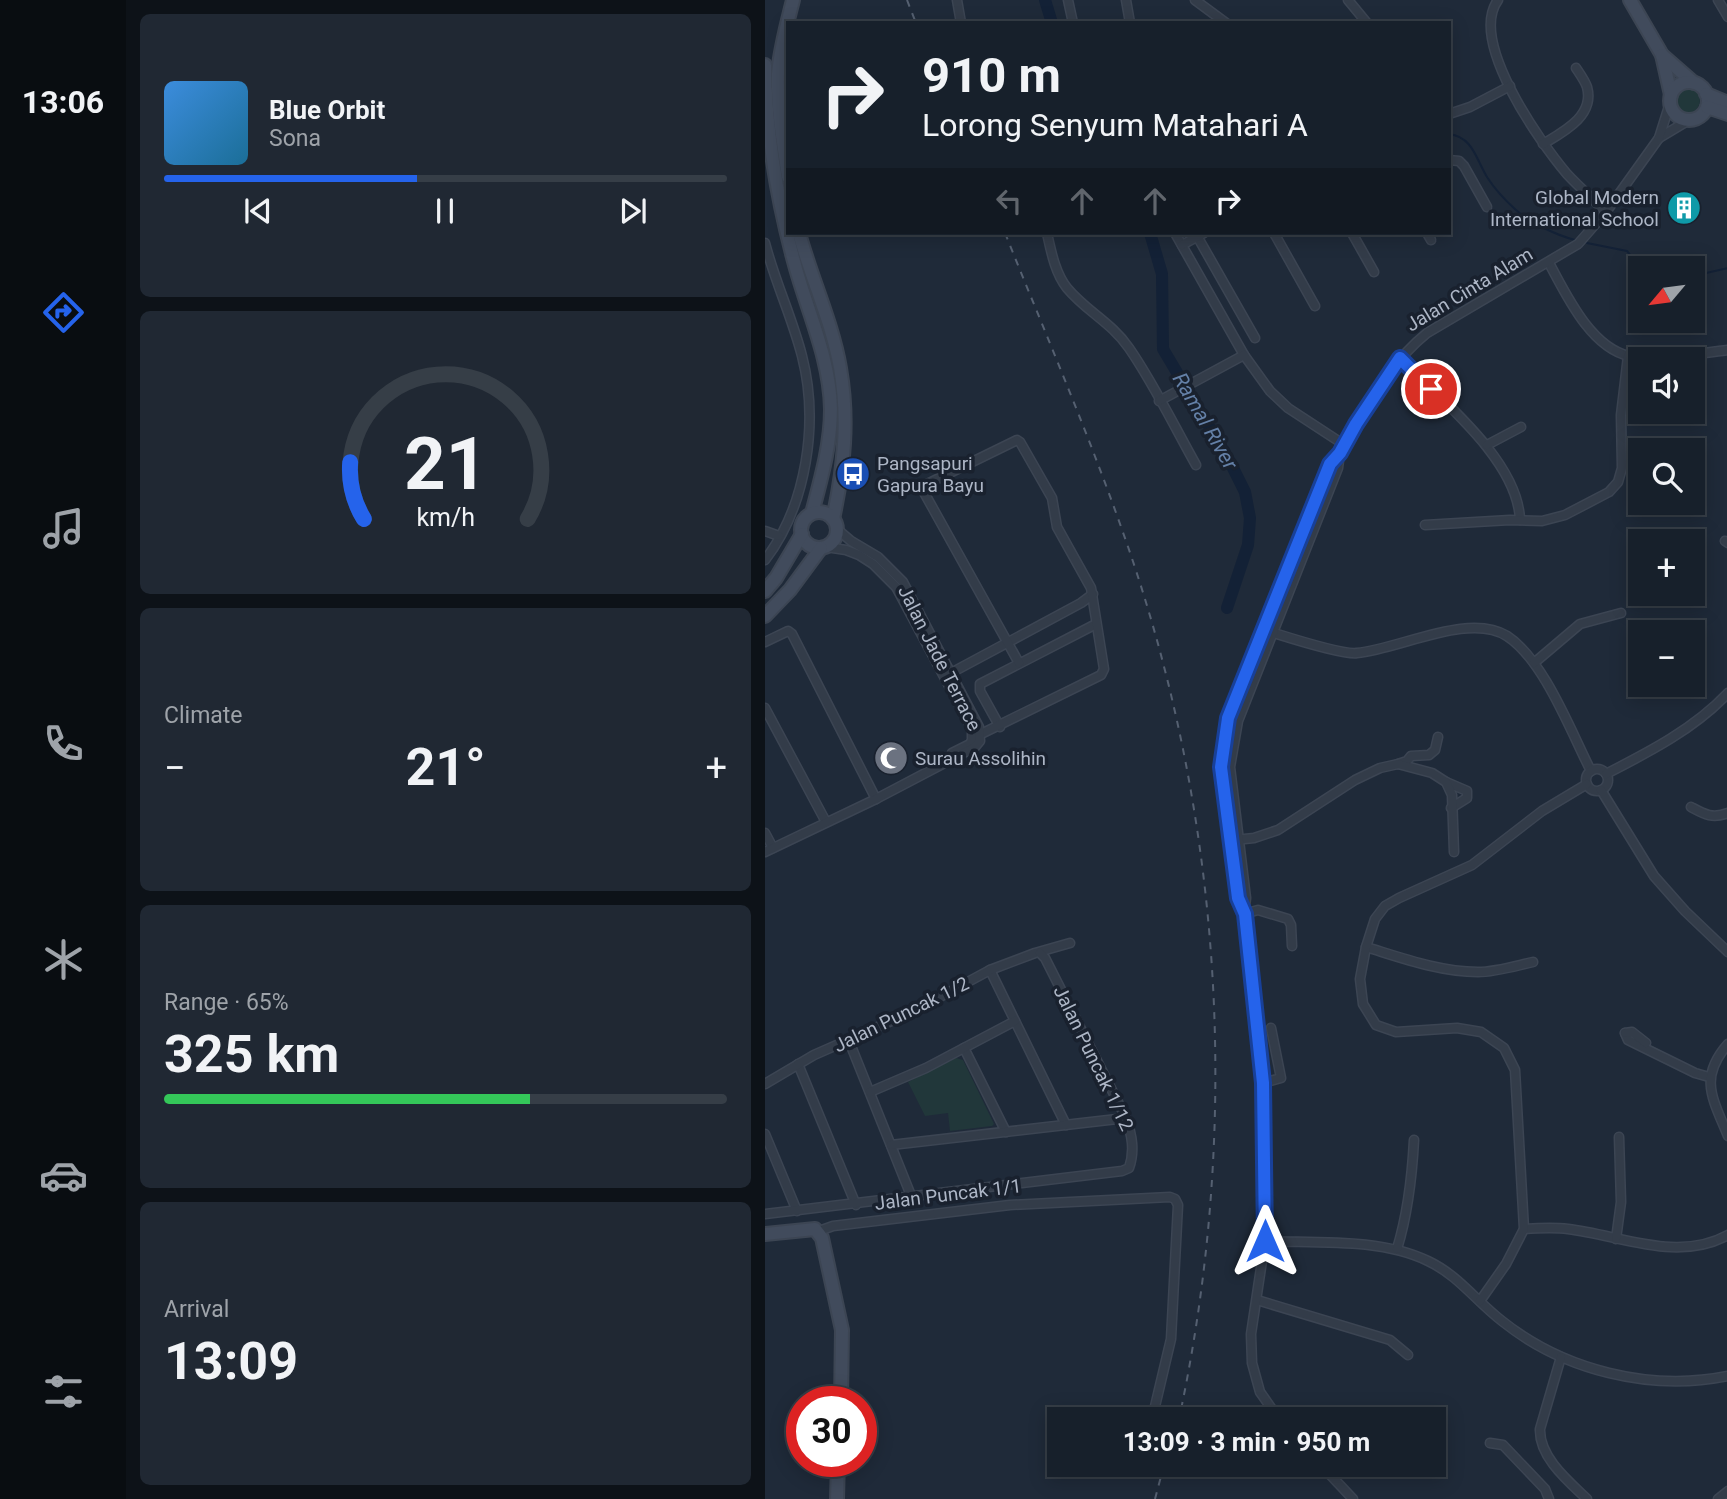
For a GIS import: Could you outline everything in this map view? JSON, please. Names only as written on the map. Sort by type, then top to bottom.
[{"type":"street","points":[[788,21],[793,0]]},
{"type":"street","points":[[957,0],[961,21]]},
{"type":"street","points":[[1068,0],[1073,21]]},
{"type":"street","points":[[1126,0],[1130,21]]},
{"type":"street","points":[[1195,0],[1223,21]]},
{"type":"street","points":[[1348,0],[1364,21]]},
{"type":"street","points":[[1485,0],[1496,3],[1491,25],[1493,45],[1510,86],[1543,144],[1606,212]]},
{"type":"street","name":"Jalan Cinta Alam","points":[[1630,0],[1662,54],[1694,83]]},
{"type":"street","points":[[1718,0],[1727,17]]},
{"type":"street","points":[[786,28],[778,74],[786,163]]},
{"type":"street","name":"Jalan Cinta Alam","points":[[1271,1407],[1260,1392],[1252,1363],[1251,1334],[1265,1241],[1263,1083],[1245,914],[1246,898],[1221,767],[1228,718],[1330,464],[1400,358],[1427,333],[1578,244],[1606,212],[1659,138],[1670,99],[1662,54]]},
{"type":"street","points":[[765,65],[768,121],[780,204],[786,225]]},
{"type":"street","points":[[1543,144],[1575,123],[1587,106],[1587,88],[1576,68]]},
{"type":"street","points":[[1706,101],[1700,117],[1689,120],[1677,117],[1670,99],[1680,84],[1694,83],[1701,87],[1706,101],[1727,114]]},
{"type":"street","points":[[1451,113],[1470,107],[1510,86]]},
{"type":"street","points":[[1706,101],[1727,103]]},
{"type":"street","name":"Jalan Cinta Alam","points":[[1659,138],[1689,120]]},
{"type":"street","points":[[1451,160],[1459,161],[1464,166],[1487,207]]},
{"type":"street","points":[[765,591],[802,534],[803,522],[812,513],[828,442],[831,408],[827,370],[789,235]]},
{"type":"street","points":[[765,616],[790,590],[823,547],[834,540],[846,442],[840,367],[800,235]]},
{"type":"street","points":[[1047,235],[1052,257],[1065,286],[1083,305],[1110,324],[1127,345],[1196,465]]},
{"type":"street","points":[[1176,235],[1244,355],[1270,391],[1341,449]]},
{"type":"street","points":[[1182,245],[1199,235]]},
{"type":"street","points":[[1202,235],[1255,338]]},
{"type":"street","points":[[1275,235],[1315,306]]},
{"type":"street","points":[[1353,235],[1374,272]]},
{"type":"street","points":[[765,243],[769,271],[802,356],[810,414],[806,466],[797,499],[766,558]]},
{"type":"street","points":[[1425,524],[1542,521],[1565,516],[1599,498],[1618,482],[1622,468],[1621,415],[1628,356],[1592,332],[1569,301],[1549,263]]},
{"type":"street","points":[[1705,353],[1727,350]]},
{"type":"street","points":[[1161,400],[1244,355]]},
{"type":"street","points":[[1400,358],[1487,445],[1517,501],[1520,520]]},
{"type":"street","points":[[1487,445],[1521,427]]},
{"type":"street","points":[[981,734],[1000,727],[1103,673],[1093,594],[1089,583],[1057,527],[1052,498],[1017,440],[921,487],[1019,663]]},
{"type":"street","name":"Jalan Cinta Alam","points":[[1234,840],[1231,756],[1240,713],[1338,468],[1341,449]]},
{"type":"street","points":[[812,513],[823,513],[835,524]]},
{"type":"street","name":"Jalan Jade Terrace","points":[[835,524],[851,541],[878,557],[903,582],[981,734],[976,747],[875,796]]},
{"type":"street","points":[[765,530],[779,536]]},
{"type":"street","points":[[802,534],[807,543],[823,547]]},
{"type":"street","name":"Jalan Jade Terrace","points":[[823,547],[859,555],[887,576],[896,587],[971,729],[970,744],[875,796]]},
{"type":"street","points":[[947,684],[951,672],[1081,603],[1093,594]]},
{"type":"street","points":[[1534,663],[1580,624],[1621,613]]},
{"type":"street","points":[[1000,727],[979,687],[985,681],[1096,624]]},
{"type":"street","points":[[1274,633],[1354,654],[1404,644],[1456,629],[1485,628],[1507,636],[1534,663],[1558,702],[1591,771]]},
{"type":"street","points":[[765,642],[790,631],[875,796],[769,850],[765,833]]},
{"type":"street","points":[[938,666],[951,672]]},
{"type":"street","points":[[1606,774],[1696,722],[1727,693]]},
{"type":"street","points":[[765,708],[826,822]]},
{"type":"street","points":[[1234,840],[1254,838],[1278,830],[1355,780],[1379,768],[1407,761],[1411,756],[1429,754],[1435,750],[1438,737]]},
{"type":"street","points":[[1398,764],[1432,773],[1467,791],[1467,798],[1451,807]]},
{"type":"street","points":[[1601,770],[1606,774],[1608,781],[1601,790],[1595,791],[1587,784],[1586,778],[1591,771],[1601,770]]},
{"type":"street","points":[[1446,782],[1452,795],[1454,852]]},
{"type":"street","points":[[1480,1301],[1506,1264],[1524,1229],[1515,1070],[1504,1048],[1481,1032],[1457,1028],[1396,1032],[1376,1025],[1363,1004],[1360,979],[1366,947],[1375,919],[1385,906],[1472,865],[1542,811],[1587,784]]},
{"type":"street","points":[[1601,790],[1654,876],[1727,952]]},
{"type":"street","points":[[1691,807],[1708,816],[1716,817],[1727,813]]},
{"type":"street","points":[[1245,914],[1258,910],[1288,919],[1292,946]]},
{"type":"street","name":"Jalan Puncak 1/2","points":[[765,1084],[798,1064],[914,1011],[990,970],[1070,943]]},
{"type":"street","points":[[1366,947],[1422,964],[1453,970],[1481,972],[1533,962]]},
{"type":"street","name":"Jalan Puncak 1/12","points":[[1040,953],[1045,958],[1125,1118],[1132,1135],[1132,1160],[1129,1168]]},
{"type":"street","points":[[990,970],[1066,1125]]},
{"type":"street","points":[[870,1092],[926,1068],[1015,1021]]},
{"type":"street","points":[[1263,1083],[1281,1078],[1271,1028]]},
{"type":"street","points":[[1625,1032],[1632,1032],[1670,1057],[1710,1075],[1695,1073],[1628,1040],[1625,1038],[1625,1032]]},
{"type":"street","points":[[849,1041],[912,1198]]},
{"type":"street","points":[[1727,1044],[1710,1075],[1715,1103],[1727,1136]]},
{"type":"street","points":[[965,1048],[1006,1132]]},
{"type":"street","points":[[798,1064],[856,1205]]},
{"type":"street","points":[[891,1145],[1125,1118]]},
{"type":"street","points":[[765,1134],[797,1211]]},
{"type":"street","points":[[1616,1239],[1621,1202],[1619,1138]]},
{"type":"street","points":[[1397,1249],[1406,1220],[1412,1184],[1414,1140]]},
{"type":"street","name":"Jalan Puncak 1/1","points":[[765,1214],[1055,1181],[1129,1168]]},
{"type":"street","points":[[765,1234],[817,1230],[1011,1205],[1170,1197],[1175,1199],[1177,1205],[1171,1339],[1155,1407]]},
{"type":"street","points":[[814,1210],[842,1330],[841,1386]]},
{"type":"street","points":[[1524,1229],[1567,1229],[1652,1246],[1684,1247],[1708,1244],[1727,1235]]},
{"type":"street","points":[[1265,1241],[1397,1249],[1428,1261],[1455,1276],[1499,1320],[1525,1339],[1561,1357],[1619,1375],[1656,1381],[1692,1382],[1727,1376]]},
{"type":"street","points":[[1257,1300],[1390,1340],[1408,1355]]},
{"type":"street","points":[[1561,1357],[1540,1429],[1540,1439],[1543,1448],[1565,1478],[1587,1499]]},
{"type":"street","points":[[1490,1443],[1503,1445],[1545,1489],[1549,1499]]},
{"type":"street","points":[[837,1499],[838,1477]]},
{"type":"street","points":[[1332,1477],[1353,1499]]},
{"type":"street","points":[[1718,1499],[1727,1491]]},
{"type":"green space","points":[[1687,87],[1696,91],[1700,100],[1696,109],[1687,113],[1678,109],[1674,100],[1678,91]]},
{"type":"green space","points":[[956,1058],[963,1060],[994,1124],[992,1126],[950,1131],[948,1113],[925,1116],[908,1082]]},
{"type":"waterway","name":"Ramal River","points":[[1045,0],[1051,21]]},
{"type":"waterway","points":[[1451,134],[1469,144],[1490,181],[1516,210],[1544,228],[1575,240]]},
{"type":"waterway","name":"Ramal River","points":[[1151,235],[1162,274],[1163,349],[1245,492],[1250,518],[1248,545],[1227,608]]},
{"type":"waterway","points":[[1587,243],[1627,251],[1631,256]]},
{"type":"waterway","points":[[1705,273],[1728,268]]},
{"type":"railway","points":[[907,0],[915,21]]},
{"type":"railway","points":[[1006,235],[1083,425],[1126,541],[1159,648],[1184,756],[1202,866],[1213,977],[1215,1088],[1211,1199],[1199,1310],[1181,1407]]},
{"type":"railway","points":[[1155,1499],[1161,1477]]},
{"type":"place","name":"Global Modern International School","points":[[1684,208]]},
{"type":"place","name":"Pangsapuri Gapura Bayu","points":[[853,474]]},
{"type":"place","name":"Surau Assolihin","points":[[891,758]]},
{"type":"route","points":[[1265,1241],[1263,1083],[1245,914],[1238,898],[1221,767],[1228,718],[1330,464],[1340,453],[1343,444],[1400,358],[1431,389]]}]
